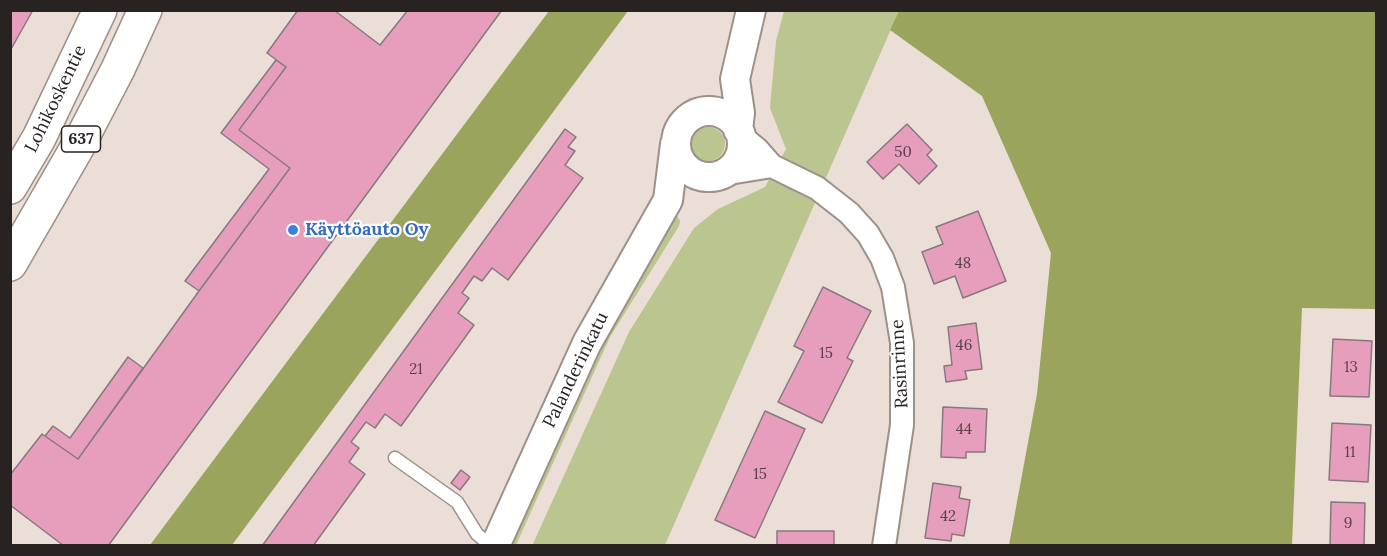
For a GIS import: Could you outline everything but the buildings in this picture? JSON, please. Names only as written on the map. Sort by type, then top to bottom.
[{"type":"main road","name":"Lohikoskentie","points":[[10,187],[39,138],[100,10]]},
{"type":"main road","name":"637","points":[[10,264],[78,146],[118,69],[144,10]]},
{"type":"street","points":[[668,200],[717,176],[736,162],[740,153],[740,113],[735,79],[751,10]]},
{"type":"street","points":[[735,79],[683,123],[677,133],[675,144],[677,155],[682,165],[690,172],[700,176],[717,176],[772,166]]},
{"type":"street","points":[[692,116],[702,112],[723,115],[732,121],[739,132]]},
{"type":"street","name":"Rasinrinne","points":[[739,132],[772,166],[817,188],[849,213],[868,234],[882,258],[893,286],[902,342],[902,425],[884,546]]},
{"type":"street","name":"Palanderinkatu","points":[[493,546],[587,343],[668,200],[675,144]]},
{"type":"lane","points":[[394,458],[457,502],[477,534],[493,546]]},
{"type":"green space","points":[[549,11],[628,11],[232,545],[150,545]]},
{"type":"green space","points":[[784,11],[899,11],[665,545],[532,546],[629,332],[694,228],[718,209],[765,187],[786,149],[770,108],[776,41]]},
{"type":"green space","points":[[899,11],[1376,11],[1376,309],[1302,308],[1292,545],[1009,545],[1037,394],[1051,253],[982,96],[890,30]]},
{"type":"green space","points":[[708,127],[720,132],[725,144],[720,156],[708,161],[696,156],[691,144],[696,132]]},
{"type":"green space","points":[[675,212],[680,221],[679,226],[610,337],[516,545],[503,546],[602,330]]},
{"type":"place","name":"Käyttöauto Oy","points":[[293,230]]}]
